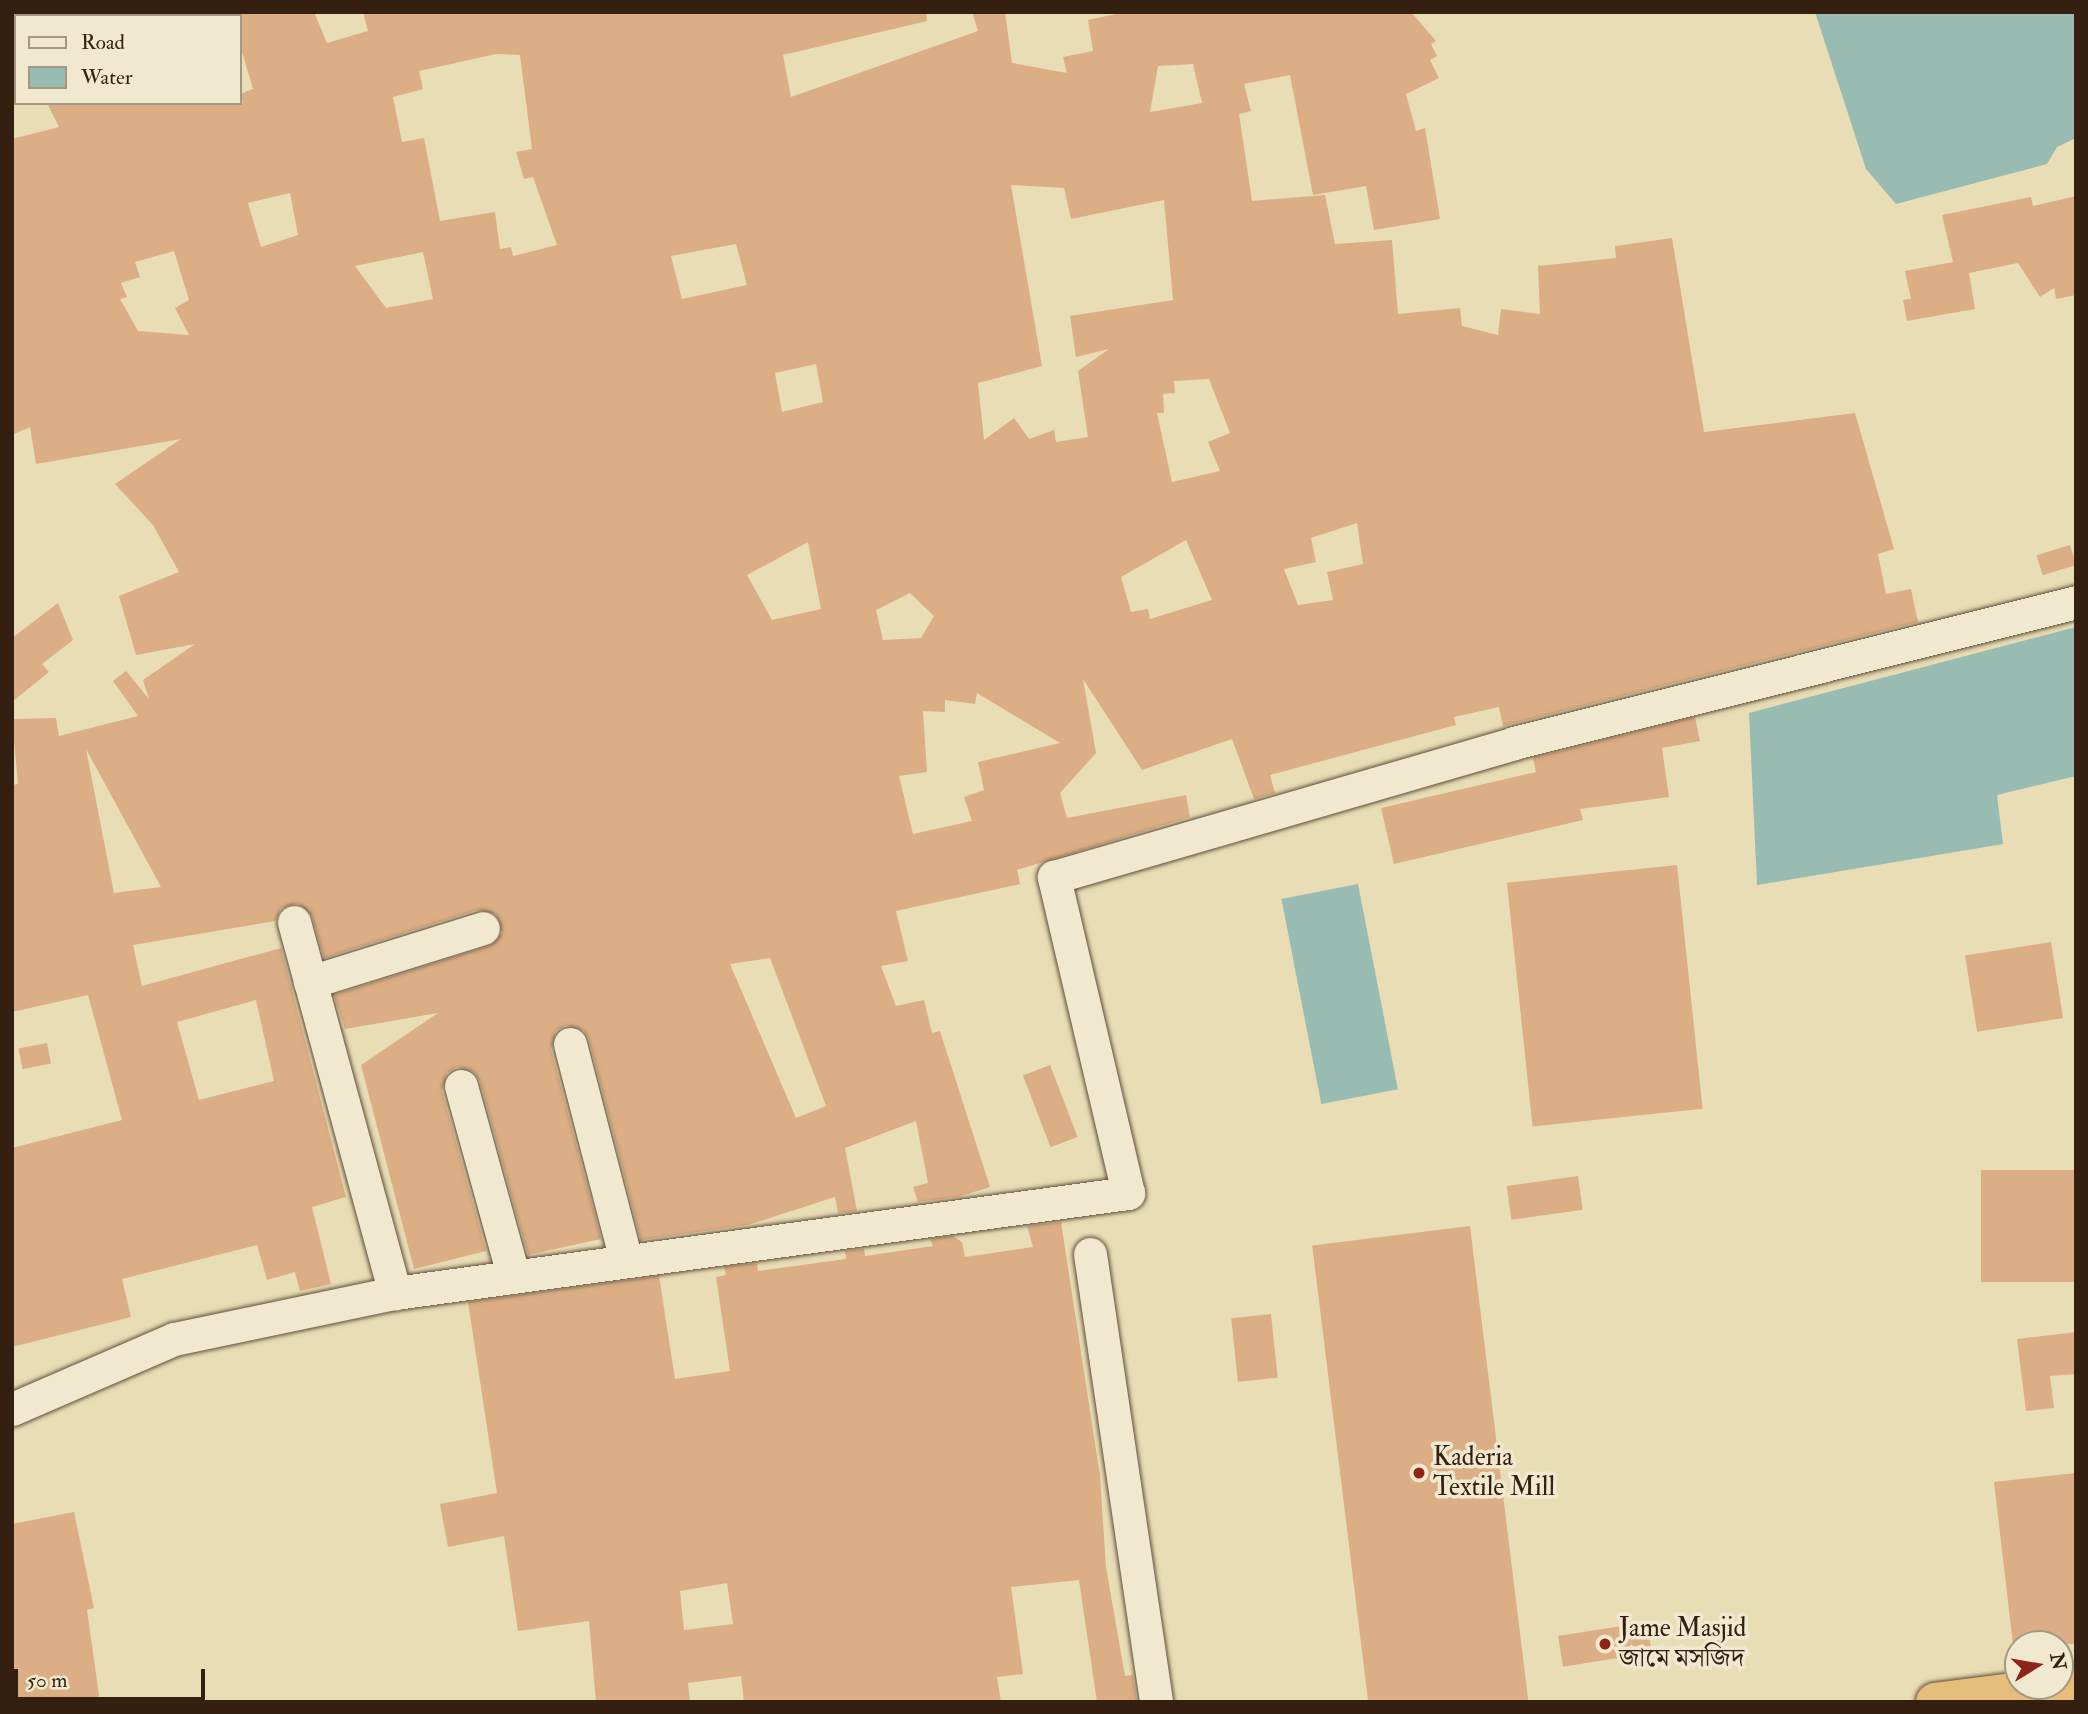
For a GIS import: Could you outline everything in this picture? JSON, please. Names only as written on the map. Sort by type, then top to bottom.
[{"type":"highway","points":[[1935,1702],[2076,1684]]},
{"type":"street","points":[[12,1409],[174,1339],[395,1293],[1128,1193],[1054,877],[1514,743],[2076,602]]},
{"type":"street","points":[[294,922],[395,1293]]},
{"type":"street","points":[[310,982],[483,928]]},
{"type":"street","points":[[570,1044],[626,1260]]},
{"type":"street","points":[[461,1086],[513,1275]]},
{"type":"street","points":[[1090,1254],[1156,1702]]},
{"type":"water","points":[[1815,12],[2076,12],[2076,138],[2057,147],[2047,164],[1896,204],[1866,169]]},
{"type":"water","points":[[2076,627],[2076,776],[1997,795],[2003,844],[1757,885],[1749,713]]},
{"type":"water","points":[[1358,884],[1398,1089],[1321,1104],[1281,899]]},
{"type":"building","points":[[240,12],[314,12],[327,43],[368,31],[363,12],[926,12],[927,21],[783,55],[791,97],[978,31],[972,12],[1005,12],[1012,63],[1067,73],[1063,57],[1093,51],[1088,20],[1125,12],[1411,12],[1436,41],[1431,44],[1437,56],[1430,60],[1439,78],[1406,94],[1416,131],[1425,128],[1440,219],[1374,230],[1366,186],[1313,195],[1290,75],[1244,84],[1251,111],[1239,114],[1252,201],[1325,195],[1335,244],[1392,240],[1398,314],[1460,308],[1462,326],[1498,335],[1501,309],[1540,314],[1538,266],[1616,258],[1615,246],[1672,238],[1704,432],[1855,413],[1894,549],[1878,554],[1886,594],[1911,589],[1918,622],[1503,726],[1499,707],[1454,717],[1456,725],[1270,775],[1275,793],[1254,799],[1232,739],[1142,770],[1083,679],[1096,753],[1060,793],[1067,818],[1186,795],[1190,817],[1017,870],[1020,884],[896,911],[908,961],[881,966],[896,1006],[924,1000],[932,1033],[940,1031],[990,1187],[958,1197],[918,1202],[913,1187],[928,1183],[916,1121],[845,1148],[857,1211],[838,1213],[835,1197],[748,1225],[641,1240],[589,1039],[583,1030],[566,1025],[556,1031],[551,1049],[601,1239],[528,1255],[480,1081],[474,1072],[457,1067],[447,1073],[442,1091],[486,1251],[414,1269],[361,1065],[438,1013],[345,1029],[334,995],[489,946],[502,933],[496,914],[477,910],[324,958],[312,916],[298,903],[281,908],[275,921],[133,945],[142,986],[281,948],[346,1197],[312,1207],[331,1284],[300,1291],[295,1272],[267,1280],[257,1245],[122,1279],[131,1317],[12,1347],[12,1148],[122,1120],[88,995],[12,1012],[12,785],[18,784],[12,719],[56,718],[59,736],[138,716],[113,681],[126,671],[149,699],[143,680],[195,644],[136,655],[119,596],[179,572],[153,525],[115,484],[181,439],[36,464],[30,427],[12,435],[12,139],[59,127],[48,105],[242,105],[242,93],[253,89],[242,52]],"holes":[[[496,54],[520,55],[532,149],[516,152],[524,179],[533,177],[557,245],[513,256],[511,247],[500,249],[495,212],[440,221],[424,138],[402,142],[393,97],[423,89],[419,71]],[[1193,64],[1202,103],[1150,112],[1158,66]],[[1011,185],[1064,188],[1071,219],[1164,200],[1173,300],[1070,316],[1076,357],[1109,349],[1078,371],[1088,437],[1056,442],[1054,430],[1029,439],[1014,418],[984,440],[978,383],[1042,366]],[[290,193],[298,235],[261,247],[248,203]],[[736,244],[747,285],[682,299],[671,256]],[[174,251],[189,300],[175,308],[189,335],[138,331],[120,299],[127,297],[121,283],[140,277],[135,262]],[[423,252],[433,299],[386,308],[355,266]],[[816,364],[823,402],[782,412],[775,373]],[[1209,379],[1230,433],[1208,442],[1220,471],[1172,482],[1157,413],[1164,413],[1163,394],[1175,393],[1174,381]],[[1357,523],[1363,564],[1327,572],[1333,600],[1298,605],[1284,569],[1316,562],[1311,538]],[[1186,540],[1212,600],[1150,619],[1148,609],[1131,612],[1121,577]],[[808,542],[821,609],[772,620],[747,575]],[[910,593],[934,616],[921,638],[883,640],[876,610]],[[977,693],[1060,743],[978,762],[984,790],[964,797],[972,821],[913,834],[899,776],[927,772],[923,711],[945,712],[945,700],[975,704]],[[86,749],[161,887],[114,893]],[[770,958],[826,1106],[796,1118],[730,964]],[[256,1000],[274,1081],[199,1100],[177,1022]]]},
{"type":"building","points":[[2076,196],[2076,295],[2056,299],[2054,288],[2040,297],[2018,263],[1969,273],[1975,309],[1907,321],[1903,300],[1911,299],[1905,271],[1953,262],[1942,215],[2031,197],[2033,206]]},
{"type":"building","points":[[2070,545],[2076,565],[2043,575],[2037,555]]},
{"type":"building","points":[[58,603],[73,640],[42,664],[49,672],[12,702],[12,638]]},
{"type":"building","points":[[1695,717],[1700,741],[1662,748],[1669,797],[1580,809],[1583,820],[1394,864],[1381,808],[1536,772],[1533,758]]},
{"type":"building","points":[[1677,865],[1703,1109],[1533,1127],[1507,883]]},
{"type":"building","points":[[2051,942],[2063,1018],[1977,1032],[1965,956]]},
{"type":"building","points":[[47,1043],[51,1064],[23,1069],[19,1049]]},
{"type":"building","points":[[1050,1065],[1078,1137],[1051,1147],[1023,1075]]},
{"type":"building","points":[[1981,1170],[2076,1170],[2076,1282],[1981,1282]]},
{"type":"building","points":[[1578,1176],[1583,1210],[1511,1220],[1507,1186]]},
{"type":"building","points":[[1061,1222],[1100,1476],[1106,1567],[1125,1676],[1133,1675],[1137,1702],[1097,1702],[1079,1580],[1011,1587],[1023,1674],[997,1677],[1001,1702],[744,1702],[741,1676],[688,1683],[690,1702],[596,1702],[589,1621],[518,1631],[504,1536],[448,1547],[440,1504],[497,1493],[468,1302],[659,1276],[675,1379],[730,1371],[716,1277],[726,1275],[724,1267],[757,1263],[758,1271],[846,1259],[845,1251],[864,1249],[865,1256],[933,1246],[930,1239],[953,1236],[962,1242],[965,1257],[1033,1247],[1027,1226]],"holes":[[[727,1583],[733,1624],[684,1630],[680,1591]]]},
{"type":"building","name":"Kaderia Textile Mill","points":[[1470,1226],[1528,1701],[1368,1702],[1312,1245]]},
{"type":"building","points":[[1271,1314],[1278,1378],[1238,1382],[1231,1318]]},
{"type":"building","points":[[2076,1332],[2076,1374],[2050,1376],[2054,1408],[2026,1411],[2017,1339]]},
{"type":"building","points":[[2076,1473],[2076,1644],[2074,1630],[2011,1630],[1994,1482]]},
{"type":"building","points":[[74,1512],[94,1608],[87,1610],[100,1702],[12,1702],[12,1524]]},
{"type":"building","name":"Jame Masjid জামে মসজিদ","points":[[1647,1622],[1652,1653],[1563,1667],[1558,1636]]},
{"type":"place","name":"Kaderia Textile Mill","points":[[1419,1473]]},
{"type":"place","name":"Jame Masjid জামে মসজিদ","points":[[1605,1644]]}]
